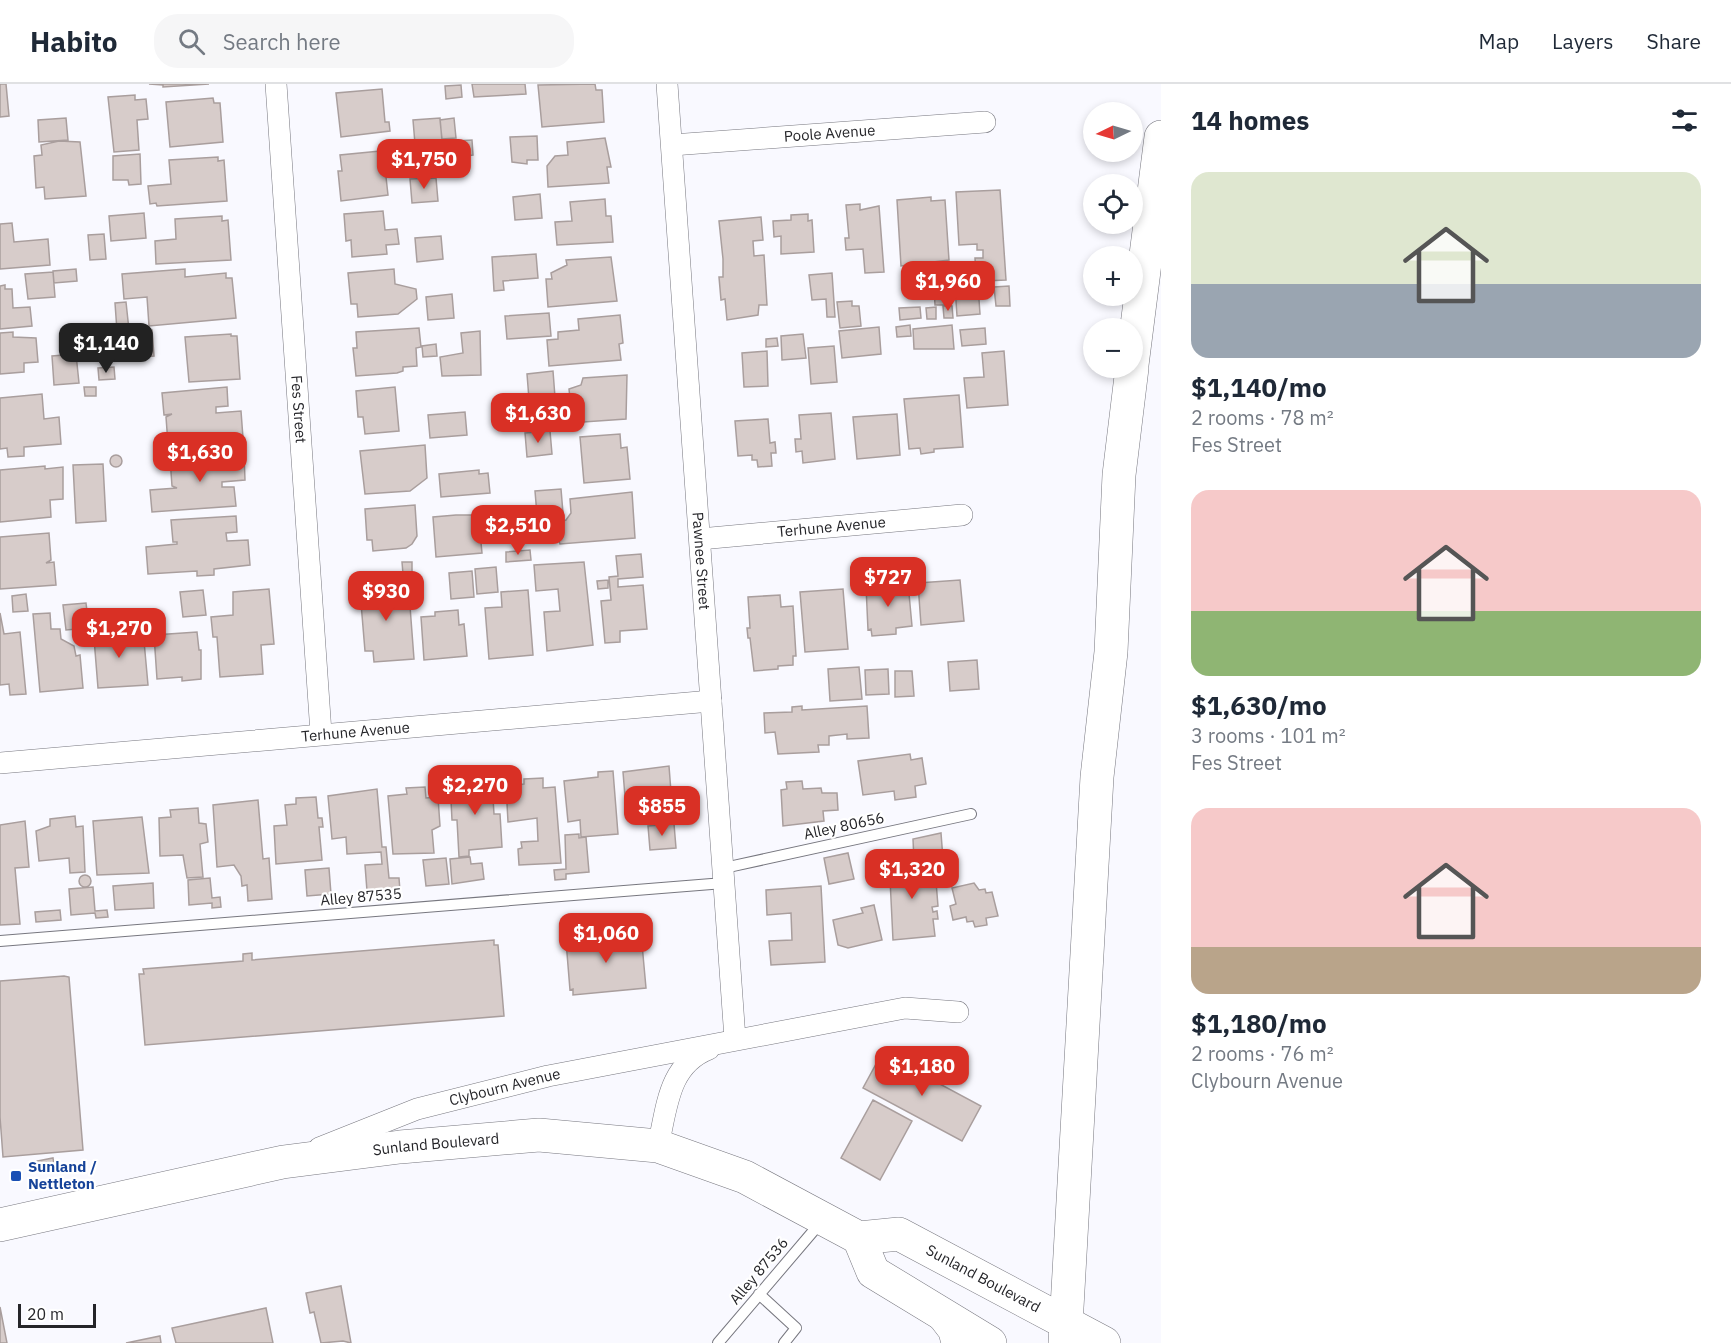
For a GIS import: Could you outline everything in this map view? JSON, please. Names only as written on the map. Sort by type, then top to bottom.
[{"type":"main road","points":[[1138,318],[1161,137]]},
{"type":"main road","points":[[1065,1332],[1097,777],[1111,652],[1119,475],[1131,378]]},
{"type":"main road","name":"Sunland Boulevard","points":[[0,1225],[283,1162],[400,1147],[539,1135],[658,1146],[745,1177],[859,1238],[899,1234],[1065,1332],[1104,1343]]},
{"type":"main road","points":[[859,1238],[873,1272],[932,1310],[990,1343]]},
{"type":"street","name":"Fes Street","points":[[276,84],[321,733]]},
{"type":"street","name":"Pawnee Street","points":[[667,84],[735,1039]]},
{"type":"street","name":"Poole Avenue","points":[[672,145],[985,122]]},
{"type":"street","name":"Terhune Avenue","points":[[700,539],[962,515]]},
{"type":"street","name":"Terhune Avenue","points":[[0,763],[321,733],[711,701]]},
{"type":"street","name":"Clybourn Avenue","points":[[283,1162],[417,1109],[548,1076],[905,1008],[958,1012]]},
{"type":"street","name":"Clybourn Avenue","points":[[658,1146],[671,1086],[682,1066],[695,1055],[735,1039]]},
{"type":"street","points":[[932,1310],[949,1332],[952,1343]]},
{"type":"lane","name":"Alley 80656","points":[[724,875],[970,814]]},
{"type":"lane","name":"Alley 87535","points":[[0,941],[724,875]]},
{"type":"lane","name":"Alley 87536","points":[[718,1343],[823,1219]]},
{"type":"lane","points":[[759,1294],[796,1328],[784,1343]]},
{"type":"building","points":[[0,84],[6,84],[9,116],[0,117]]},
{"type":"building","points":[[149,84],[209,84],[163,87],[163,85]]},
{"type":"building","points":[[472,84],[525,84],[526,94],[474,97]]},
{"type":"building","points":[[595,84],[596,90],[602,90],[604,122],[542,127],[538,85]]},
{"type":"building","points":[[461,85],[462,97],[446,99],[445,86]]},
{"type":"building","points":[[382,89],[385,122],[389,122],[390,131],[341,137],[336,93]]},
{"type":"building","points":[[135,95],[135,100],[146,99],[148,119],[137,120],[139,150],[114,152],[108,97]]},
{"type":"building","points":[[213,98],[214,103],[220,103],[223,142],[170,147],[166,102]]},
{"type":"building","points":[[66,118],[68,140],[39,142],[38,120]]},
{"type":"building","points":[[440,118],[442,141],[415,144],[413,120]]},
{"type":"building","points":[[454,118],[456,138],[442,139],[440,120]]},
{"type":"building","points":[[537,136],[538,160],[527,160],[527,164],[512,162],[510,137]]},
{"type":"building","points":[[605,138],[611,167],[607,167],[609,183],[548,187],[547,166],[555,156],[568,155],[567,142]]},
{"type":"building","points":[[472,140],[473,155],[457,157],[456,141]]},
{"type":"building","points":[[59,141],[80,142],[86,196],[45,199],[44,187],[36,188],[34,156],[42,155],[41,145]]},
{"type":"building","points":[[441,145],[443,171],[386,177],[388,195],[341,201],[338,171],[342,171],[340,155]]},
{"type":"building","points":[[140,154],[141,184],[129,185],[128,180],[113,180],[113,156]]},
{"type":"building","points":[[218,157],[218,161],[224,160],[227,201],[157,206],[156,203],[150,204],[148,186],[171,184],[169,160]]},
{"type":"building","points":[[436,178],[438,201],[412,203],[410,179]]},
{"type":"building","points":[[1000,190],[1006,280],[984,281],[984,277],[976,277],[975,258],[983,258],[983,250],[977,250],[977,244],[959,245],[956,192]]},
{"type":"building","points":[[540,194],[542,218],[515,220],[513,197]]},
{"type":"building","points":[[931,197],[931,201],[945,200],[949,260],[901,266],[897,200]]},
{"type":"building","points":[[605,199],[606,216],[611,216],[613,242],[557,245],[555,222],[572,221],[570,202]]},
{"type":"building","points":[[860,204],[860,210],[879,206],[884,272],[865,273],[863,249],[846,250],[845,238],[849,238],[846,205]]},
{"type":"building","points":[[383,211],[385,230],[397,229],[399,244],[386,245],[387,254],[352,257],[351,240],[346,241],[344,214]]},
{"type":"building","points":[[144,213],[146,238],[111,241],[109,216]]},
{"type":"building","points":[[808,214],[808,221],[812,220],[814,252],[781,254],[781,236],[774,237],[773,221],[791,220],[791,215]]},
{"type":"building","points":[[222,216],[222,221],[228,220],[231,260],[156,264],[155,241],[176,239],[175,219]]},
{"type":"building","points":[[761,217],[763,240],[753,241],[754,256],[764,255],[767,305],[759,305],[758,315],[727,320],[725,299],[721,300],[719,277],[723,277],[723,259],[719,221]]},
{"type":"building","points":[[12,223],[14,242],[48,239],[50,265],[0,269],[0,224]]},
{"type":"building","points":[[104,234],[106,259],[90,260],[88,235]]},
{"type":"building","points":[[441,236],[443,259],[417,262],[415,238]]},
{"type":"building","points":[[536,254],[538,278],[503,281],[504,290],[494,291],[492,257]]},
{"type":"building","points":[[611,257],[617,301],[548,307],[546,279],[552,279],[551,273],[567,265],[566,260]]},
{"type":"building","points":[[76,269],[77,281],[54,283],[53,271]]},
{"type":"building","points":[[185,269],[185,277],[226,273],[226,278],[232,278],[236,318],[149,326],[147,297],[124,299],[122,274]]},
{"type":"building","points":[[394,269],[395,284],[416,289],[417,299],[398,314],[358,317],[357,304],[351,304],[348,273]]},
{"type":"building","points":[[53,272],[55,297],[28,299],[25,274]]},
{"type":"building","points":[[832,273],[835,317],[827,317],[826,299],[812,300],[809,275]]},
{"type":"building","points":[[942,280],[951,280],[951,305],[935,305],[934,289],[942,289]]},
{"type":"building","points":[[5,285],[5,289],[12,289],[13,308],[30,307],[32,326],[0,329],[0,286]]},
{"type":"building","points":[[978,285],[980,314],[957,316],[955,286]]},
{"type":"building","points":[[1009,286],[1010,306],[996,306],[994,287]]},
{"type":"building","points":[[452,294],[454,318],[428,320],[426,297]]},
{"type":"building","points":[[852,301],[852,306],[859,306],[861,326],[840,328],[837,302]]},
{"type":"building","points":[[126,302],[129,330],[117,331],[115,303]]},
{"type":"building","points":[[943,306],[952,306],[953,318],[944,318]]},
{"type":"building","points":[[920,307],[921,318],[900,320],[899,308]]},
{"type":"building","points":[[936,307],[936,319],[927,319],[926,308]]},
{"type":"building","points":[[549,313],[551,336],[507,339],[505,316]]},
{"type":"building","points":[[620,315],[623,343],[619,344],[621,360],[549,366],[547,340],[558,339],[558,332],[579,330],[578,319]]},
{"type":"building","points":[[910,325],[911,336],[897,337],[896,327]]},
{"type":"building","points":[[952,325],[954,349],[914,349],[913,329]]},
{"type":"building","points":[[879,327],[881,354],[842,358],[839,331]]},
{"type":"building","points":[[419,328],[421,347],[416,348],[417,366],[403,367],[403,371],[397,373],[356,376],[353,348],[357,348],[356,332]]},
{"type":"building","points":[[985,328],[986,344],[962,346],[960,330]]},
{"type":"building","points":[[152,330],[154,356],[129,358],[126,333]]},
{"type":"building","points":[[480,331],[481,375],[442,376],[440,357],[463,353],[461,333]]},
{"type":"building","points":[[13,332],[13,337],[36,338],[38,362],[24,363],[24,372],[0,374],[0,333]]},
{"type":"building","points":[[231,334],[231,336],[237,336],[240,379],[189,382],[185,337]]},
{"type":"building","points":[[803,334],[806,358],[782,360],[781,336]]},
{"type":"building","points":[[777,338],[778,346],[766,347],[766,339]]},
{"type":"building","points":[[436,344],[437,356],[423,357],[422,346]]},
{"type":"building","points":[[834,346],[837,382],[811,384],[808,348]]},
{"type":"building","points":[[767,351],[768,386],[744,387],[742,353]]},
{"type":"building","points":[[1004,351],[1008,405],[967,408],[964,378],[984,377],[982,353]]},
{"type":"building","points":[[76,354],[79,383],[54,385],[52,356]]},
{"type":"building","points":[[114,367],[115,379],[99,380],[98,368]]},
{"type":"building","points":[[553,371],[556,410],[530,412],[527,374]]},
{"type":"building","points":[[627,375],[626,419],[569,423],[566,398],[570,398],[569,389],[581,385],[583,378]]},
{"type":"building","points":[[84,387],[96,387],[96,396],[85,396]]},
{"type":"building","points":[[227,387],[228,406],[216,407],[216,413],[241,411],[243,438],[168,444],[166,417],[172,414],[164,415],[162,393]]},
{"type":"building","points":[[395,387],[399,431],[365,434],[363,417],[358,417],[356,391]]},
{"type":"building","points":[[42,394],[44,419],[59,417],[61,444],[24,447],[24,456],[8,457],[7,448],[0,449],[0,398]]},
{"type":"building","points":[[959,395],[963,447],[934,449],[934,452],[921,454],[920,448],[909,449],[904,399]]},
{"type":"building","points":[[465,412],[467,435],[430,438],[428,415]]},
{"type":"building","points":[[831,413],[835,459],[803,463],[802,451],[796,452],[795,439],[801,439],[799,415]]},
{"type":"building","points":[[897,414],[900,455],[857,459],[853,417]]},
{"type":"building","points":[[768,419],[770,443],[775,442],[776,453],[771,453],[772,466],[758,467],[757,460],[752,460],[752,455],[738,456],[735,421]]},
{"type":"building","points":[[550,431],[552,454],[527,457],[525,433]]},
{"type":"building","points":[[620,434],[621,448],[627,447],[630,479],[584,483],[580,437]]},
{"type":"building","points":[[425,445],[427,478],[410,491],[365,494],[360,451]]},
{"type":"building","points":[[244,453],[245,480],[222,482],[222,487],[234,487],[236,506],[152,512],[150,490],[177,488],[172,486],[170,458]]},
{"type":"building","points":[[116,455],[122,461],[116,467],[110,461]]},
{"type":"building","points":[[103,464],[106,521],[76,523],[73,465]]},
{"type":"building","points":[[45,466],[45,469],[63,467],[63,499],[50,500],[51,517],[0,522],[0,470]]},
{"type":"building","points":[[479,470],[479,474],[488,473],[490,493],[441,497],[439,474]]},
{"type":"building","points":[[561,489],[563,513],[537,515],[535,491]]},
{"type":"building","points":[[632,492],[635,538],[560,544],[559,541],[552,542],[551,524],[566,520],[571,513],[570,499]]},
{"type":"building","points":[[415,505],[417,536],[412,544],[406,548],[373,551],[372,540],[367,540],[365,509]]},
{"type":"building","points":[[475,515],[480,532],[482,553],[436,557],[433,517]]},
{"type":"building","points":[[236,516],[237,532],[226,533],[227,541],[248,540],[250,565],[214,569],[214,575],[197,576],[197,571],[148,574],[146,547],[177,544],[173,542],[171,520]]},
{"type":"building","points":[[49,533],[51,560],[46,563],[54,562],[56,585],[0,589],[0,537]]},
{"type":"building","points":[[530,550],[531,560],[506,562],[506,552]]},
{"type":"building","points":[[641,554],[643,577],[618,579],[618,587],[643,585],[647,629],[620,631],[620,642],[605,643],[601,601],[611,600],[609,577],[618,576],[616,556]]},
{"type":"building","points":[[402,562],[412,562],[412,573],[403,574]]},
{"type":"building","points":[[584,562],[593,645],[547,651],[544,612],[560,611],[558,589],[536,591],[534,565]]},
{"type":"building","points":[[496,567],[498,592],[477,594],[475,569]]},
{"type":"building","points":[[472,571],[474,597],[451,599],[449,573]]},
{"type":"building","points":[[385,577],[387,595],[409,593],[414,659],[374,662],[373,651],[365,651],[359,579]]},
{"type":"building","points":[[608,580],[608,588],[598,589],[597,581]]},
{"type":"building","points":[[960,580],[964,621],[921,625],[918,583]]},
{"type":"building","points":[[908,583],[912,626],[896,628],[896,634],[872,636],[871,629],[868,630],[866,586]]},
{"type":"building","points":[[269,589],[274,644],[261,645],[263,674],[220,677],[217,637],[213,637],[211,617],[233,615],[233,592]]},
{"type":"building","points":[[843,589],[848,649],[805,652],[800,592]]},
{"type":"building","points":[[203,590],[206,615],[183,617],[180,592]]},
{"type":"building","points":[[528,590],[533,655],[489,659],[485,608],[502,607],[501,592]]},
{"type":"building","points":[[26,594],[28,611],[13,612],[12,596]]},
{"type":"building","points":[[780,595],[781,607],[793,606],[796,656],[793,656],[793,665],[754,671],[747,628],[750,628],[748,597]]},
{"type":"building","points":[[86,603],[89,628],[66,630],[63,605]]},
{"type":"building","points":[[458,610],[459,625],[464,624],[467,656],[424,660],[421,617],[435,616],[435,612]]},
{"type":"building","points":[[0,613],[4,634],[20,632],[26,694],[10,695],[9,684],[0,685]]},
{"type":"building","points":[[50,613],[51,629],[60,629],[61,639],[74,646],[76,656],[80,655],[83,688],[40,692],[33,614]]},
{"type":"building","points":[[117,624],[119,643],[144,641],[148,685],[98,688],[93,626]]},
{"type":"building","points":[[197,632],[199,650],[201,650],[201,679],[182,681],[182,677],[157,679],[154,635]]},
{"type":"building","points":[[977,660],[979,689],[950,691],[948,662]]},
{"type":"building","points":[[859,667],[862,699],[830,701],[828,669]]},
{"type":"building","points":[[888,669],[889,694],[866,695],[865,670]]},
{"type":"building","points":[[895,671],[912,671],[914,696],[895,697]]},
{"type":"building","points":[[802,706],[802,710],[867,706],[869,738],[847,739],[847,734],[829,736],[829,745],[818,745],[819,752],[778,754],[775,732],[765,733],[764,713],[792,712],[792,707]]},
{"type":"building","points":[[910,754],[911,760],[922,758],[926,784],[915,786],[916,797],[895,800],[894,791],[863,795],[858,761]]},
{"type":"building","points":[[669,766],[672,805],[626,809],[623,772]]},
{"type":"building","points":[[613,771],[618,834],[581,837],[580,820],[568,822],[564,781],[598,777],[598,772]]},
{"type":"building","points":[[543,778],[543,788],[555,787],[561,863],[519,865],[518,849],[522,848],[521,842],[538,841],[537,818],[508,822],[506,785],[524,784],[524,779]]},
{"type":"building","points":[[475,779],[475,783],[492,782],[494,814],[500,814],[502,847],[469,850],[469,856],[459,857],[457,820],[452,820],[450,781]]},
{"type":"building","points":[[802,781],[803,789],[821,788],[822,793],[837,793],[838,810],[823,811],[824,821],[783,826],[781,790],[787,789],[786,782]]},
{"type":"building","points":[[425,787],[426,798],[438,797],[440,826],[432,830],[434,853],[393,854],[388,796],[407,794],[406,788]]},
{"type":"building","points":[[377,789],[382,847],[386,847],[389,878],[399,878],[400,891],[367,891],[365,865],[382,864],[381,852],[347,854],[346,837],[332,839],[328,796]]},
{"type":"building","points":[[316,797],[318,818],[322,818],[323,827],[319,827],[322,860],[276,864],[274,826],[287,825],[285,805],[296,804],[296,798]]},
{"type":"building","points":[[258,800],[263,859],[269,858],[272,899],[248,901],[247,885],[242,886],[241,876],[234,865],[217,867],[213,805]]},
{"type":"building","points":[[198,808],[199,823],[206,824],[208,842],[200,844],[203,877],[187,878],[183,855],[160,856],[159,818],[171,817],[170,810]]},
{"type":"building","points":[[75,816],[76,827],[83,826],[85,872],[70,873],[69,858],[39,861],[36,831],[50,826],[50,819]]},
{"type":"building","points":[[142,817],[149,873],[97,875],[93,821]]},
{"type":"building","points":[[25,821],[29,867],[15,868],[20,924],[0,925],[0,825]]},
{"type":"building","points":[[674,824],[676,848],[650,850],[648,826]]},
{"type":"building","points":[[941,833],[943,859],[914,861],[913,839]]},
{"type":"building","points":[[579,834],[579,838],[586,837],[589,872],[566,874],[566,879],[555,880],[554,870],[566,869],[565,835]]},
{"type":"building","points":[[848,853],[854,879],[829,884],[824,858]]},
{"type":"building","points":[[898,854],[898,859],[905,858],[907,872],[935,869],[938,906],[932,907],[933,912],[937,911],[938,919],[933,919],[935,936],[893,940],[890,879],[886,880],[885,872],[889,871],[888,859],[892,859],[891,855]]},
{"type":"building","points":[[470,857],[471,864],[482,863],[484,879],[452,884],[450,859]]},
{"type":"building","points":[[446,858],[449,884],[426,886],[423,860]]},
{"type":"building","points":[[329,868],[331,894],[307,896],[305,870]]},
{"type":"building","points":[[85,875],[91,881],[85,887],[79,881]]},
{"type":"building","points":[[210,878],[212,898],[220,897],[221,907],[212,908],[212,903],[189,905],[188,880]]},
{"type":"building","points":[[153,883],[154,908],[115,910],[113,886]]},
{"type":"building","points":[[974,883],[979,890],[985,889],[986,893],[992,892],[998,916],[986,918],[987,925],[975,927],[973,921],[967,922],[966,917],[953,920],[950,906],[956,904],[952,888]]},
{"type":"building","points":[[821,886],[825,962],[771,965],[769,941],[792,940],[791,913],[767,915],[766,890]]},
{"type":"building","points":[[93,887],[95,911],[107,910],[108,917],[96,918],[95,913],[71,915],[69,889]]},
{"type":"building","points":[[874,905],[882,940],[848,948],[838,945],[833,920],[863,913],[861,908]]},
{"type":"building","points":[[60,910],[61,920],[36,922],[35,912]]},
{"type":"building","points":[[614,930],[614,935],[641,933],[646,988],[573,995],[573,989],[570,990],[566,941],[603,936],[603,931]]},
{"type":"building","points":[[494,940],[494,945],[498,945],[504,1016],[145,1045],[139,974],[144,974],[143,969],[243,961],[243,954],[252,953],[252,960]]},
{"type":"building","points":[[69,977],[83,1150],[3,1157],[0,1117],[0,981]]},
{"type":"building","points":[[882,1053],[981,1106],[962,1141],[863,1088]]},
{"type":"building","points":[[873,1100],[912,1121],[880,1180],[841,1158]]},
{"type":"building","points":[[53,1158],[54,1164],[38,1167],[37,1161]]},
{"type":"building","points":[[341,1286],[351,1343],[343,1341],[321,1343],[314,1312],[310,1313],[306,1293]]},
{"type":"building","points":[[0,1307],[7,1343],[0,1343]]},
{"type":"building","points":[[266,1308],[273,1343],[176,1343],[172,1328]]},
{"type":"building","points":[[160,1336],[161,1343],[126,1343]]},
{"type":"place","name":"Sunland / Nettleton","points":[[16,1176]]}]
